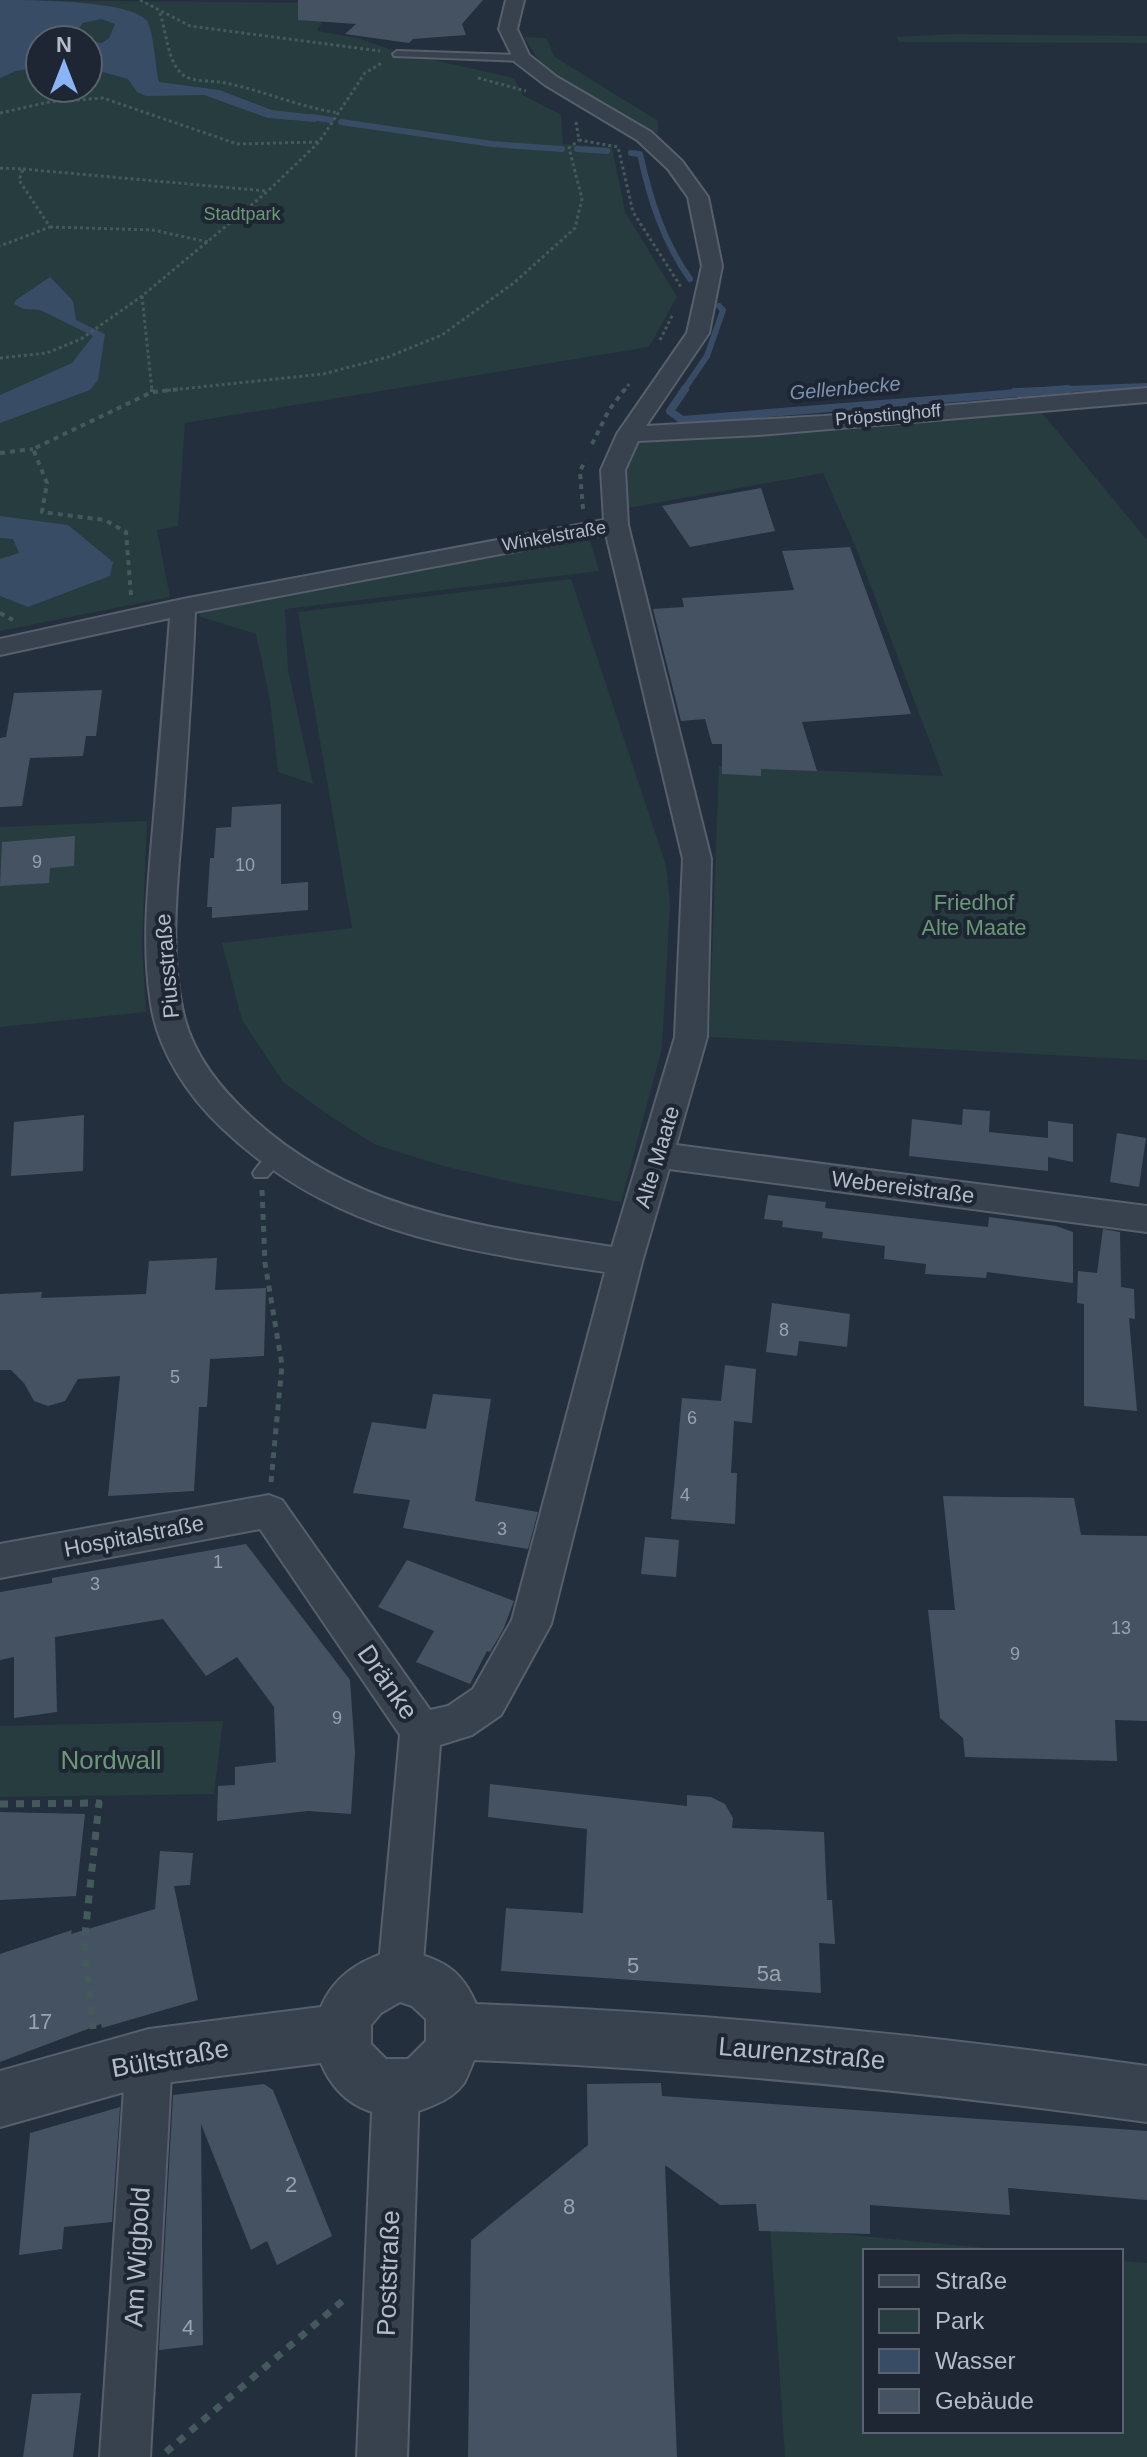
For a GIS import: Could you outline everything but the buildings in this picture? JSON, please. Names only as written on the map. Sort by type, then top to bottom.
[{"type":"street","points":[[514,58],[508,29],[515,0]]},
{"type":"street","name":"Winkelstraße","points":[[0,647],[183,607],[616,525],[613,470],[629,434],[698,333],[712,266],[698,197],[675,165],[644,136],[514,58]]},
{"type":"street","name":"Pröpstinghoff","points":[[629,434],[703,432],[1147,395]]},
{"type":"street","name":"Alte Maate","points":[[421,1731],[458,1722],[487,1702],[531,1624],[625,1262],[691,1037],[697,859],[616,525]]},
{"type":"street","name":"Piusstraße","points":[[183,607],[161,905],[167,1007],[179,1049],[209,1095],[268,1166],[360,1207],[477,1238],[625,1262]]},
{"type":"street","name":"Webereistraße","points":[[658,1155],[1147,1219]]},
{"type":"street","name":"Hospitalstraße","points":[[0,1561],[269,1511]]},
{"type":"street","name":"Dränke","points":[[269,1511],[421,1731],[400,1975]]},
{"type":"street","points":[[400,1975],[422,1978],[442,1992],[452,2010],[456,2031],[453,2049],[444,2064],[422,2083],[396,2089],[373,2084],[355,2070],[346,2056],[342,2032],[348,2010],[361,1991],[380,1979],[400,1975]]},
{"type":"street","name":"Laurenzstraße","points":[[456,2031],[647,2039],[986,2070],[1147,2094]]},
{"type":"street","name":"Bültstraße","points":[[0,2099],[149,2057],[342,2032]]},
{"type":"street","name":"Am Wigbold","points":[[125,2457],[149,2057]]},
{"type":"street","name":"Poststraße","points":[[382,2457],[387,2262],[396,2089]]},
{"type":"lane","points":[[397,54],[514,58]]},
{"type":"path","points":[[140,0],[190,26],[397,54]]},
{"type":"path","points":[[160,13],[170,50],[180,72],[189,79],[219,82],[282,102],[339,113]]},
{"type":"path","points":[[0,358],[47,353],[81,339],[142,296],[267,192],[319,142],[365,73],[397,54]]},
{"type":"path","points":[[514,58],[526,92]]},
{"type":"path","points":[[0,113],[49,102],[103,98],[225,142],[319,142]]},
{"type":"path","points":[[575,115],[579,140]]},
{"type":"path","points":[[0,453],[33,449],[152,392],[323,374],[388,357],[442,335],[515,282],[575,228],[582,199],[569,148],[579,140],[618,147],[633,212],[684,293]]},
{"type":"path","points":[[0,168],[267,192]]},
{"type":"path","points":[[23,169],[19,180],[50,227]]},
{"type":"path","points":[[0,246],[50,227],[153,230],[209,242]]},
{"type":"path","points":[[142,296],[152,392]]},
{"type":"path","points":[[655,351],[678,305]]},
{"type":"path","points":[[597,431],[636,374]]},
{"type":"path","points":[[33,449],[47,483],[42,512],[105,520],[126,532],[131,594],[143,617]]},
{"type":"path","points":[[0,613],[12,620]]},
{"type":"path","points":[[268,1166],[265,1263],[282,1365],[269,1511]]},
{"type":"path","points":[[0,1804],[99,1803],[84,1944],[97,2072]]},
{"type":"path","points":[[160,2457],[387,2262]]},
{"type":"green space","name":"Stadtpark","points":[[0,0],[333,3],[317,31],[358,38],[398,52],[514,78],[523,95],[561,115],[563,144],[612,147],[625,212],[677,297],[649,347],[185,423],[178,526],[157,530],[170,597],[0,631]]},
{"type":"green space","points":[[953,34],[1147,36],[1147,43],[900,42],[896,37]]},
{"type":"green space","points":[[524,37],[546,38],[555,57],[658,121],[658,133],[643,130],[542,66]]},
{"type":"green space","name":"Friedhof Alte Maate","points":[[1038,408],[1147,540],[1147,1060],[709,1037],[719,766],[943,776],[857,550],[823,473],[628,508],[623,466],[634,443]]},
{"type":"green space","points":[[590,540],[599,571],[285,609],[288,669],[313,784],[278,772],[270,700],[256,634],[201,617],[197,609]]},
{"type":"green space","points":[[571,579],[666,865],[670,904],[662,1048],[621,1202],[443,1166],[374,1144],[327,1114],[283,1082],[242,1020],[222,943],[352,928],[298,612]]},
{"type":"green space","points":[[147,821],[142,944],[146,1012],[0,1027],[0,827]]},
{"type":"green space","name":"Nordwall","points":[[223,1721],[214,1794],[0,1797],[0,1726]]},
{"type":"green space","points":[[770,2227],[996,2249],[863,2249],[863,2433],[1123,2433],[1123,2261],[1147,2263],[1147,2457],[785,2457]]},
{"type":"water","points":[[0,0],[102,5],[137,14],[147,21],[159,82],[219,90],[272,110],[315,115],[323,119],[315,122],[268,118],[204,95],[146,96],[137,92],[128,79],[104,72],[104,42],[115,24],[101,19],[82,24],[24,24],[24,70],[0,78]]},
{"type":"water","points":[[50,277],[73,301],[76,320],[105,334],[98,380],[90,390],[0,423],[0,395],[72,363],[93,336],[40,310],[24,309],[14,304]]},
{"type":"water","points":[[0,516],[68,525],[113,562],[110,576],[28,607],[0,596],[0,559],[19,553],[13,539],[0,538]]},
{"type":"waterway","name":"Gellenbecke","points":[[311,117],[331,120]]},
{"type":"waterway","name":"Gellenbecke","points":[[341,122],[492,144],[562,149]]},
{"type":"waterway","name":"Gellenbecke","points":[[577,149],[607,151]]},
{"type":"waterway","name":"Gellenbecke","points":[[631,153],[640,154],[659,219],[672,250],[690,279]]},
{"type":"waterway","name":"Gellenbecke","points":[[683,391],[707,356],[723,310],[719,306]]},
{"type":"waterway","name":"Gellenbecke","points":[[1014,391],[1147,386]]},
{"type":"waterway","name":"Gellenbecke","points":[[685,389],[670,411],[682,420],[1068,389]]}]
